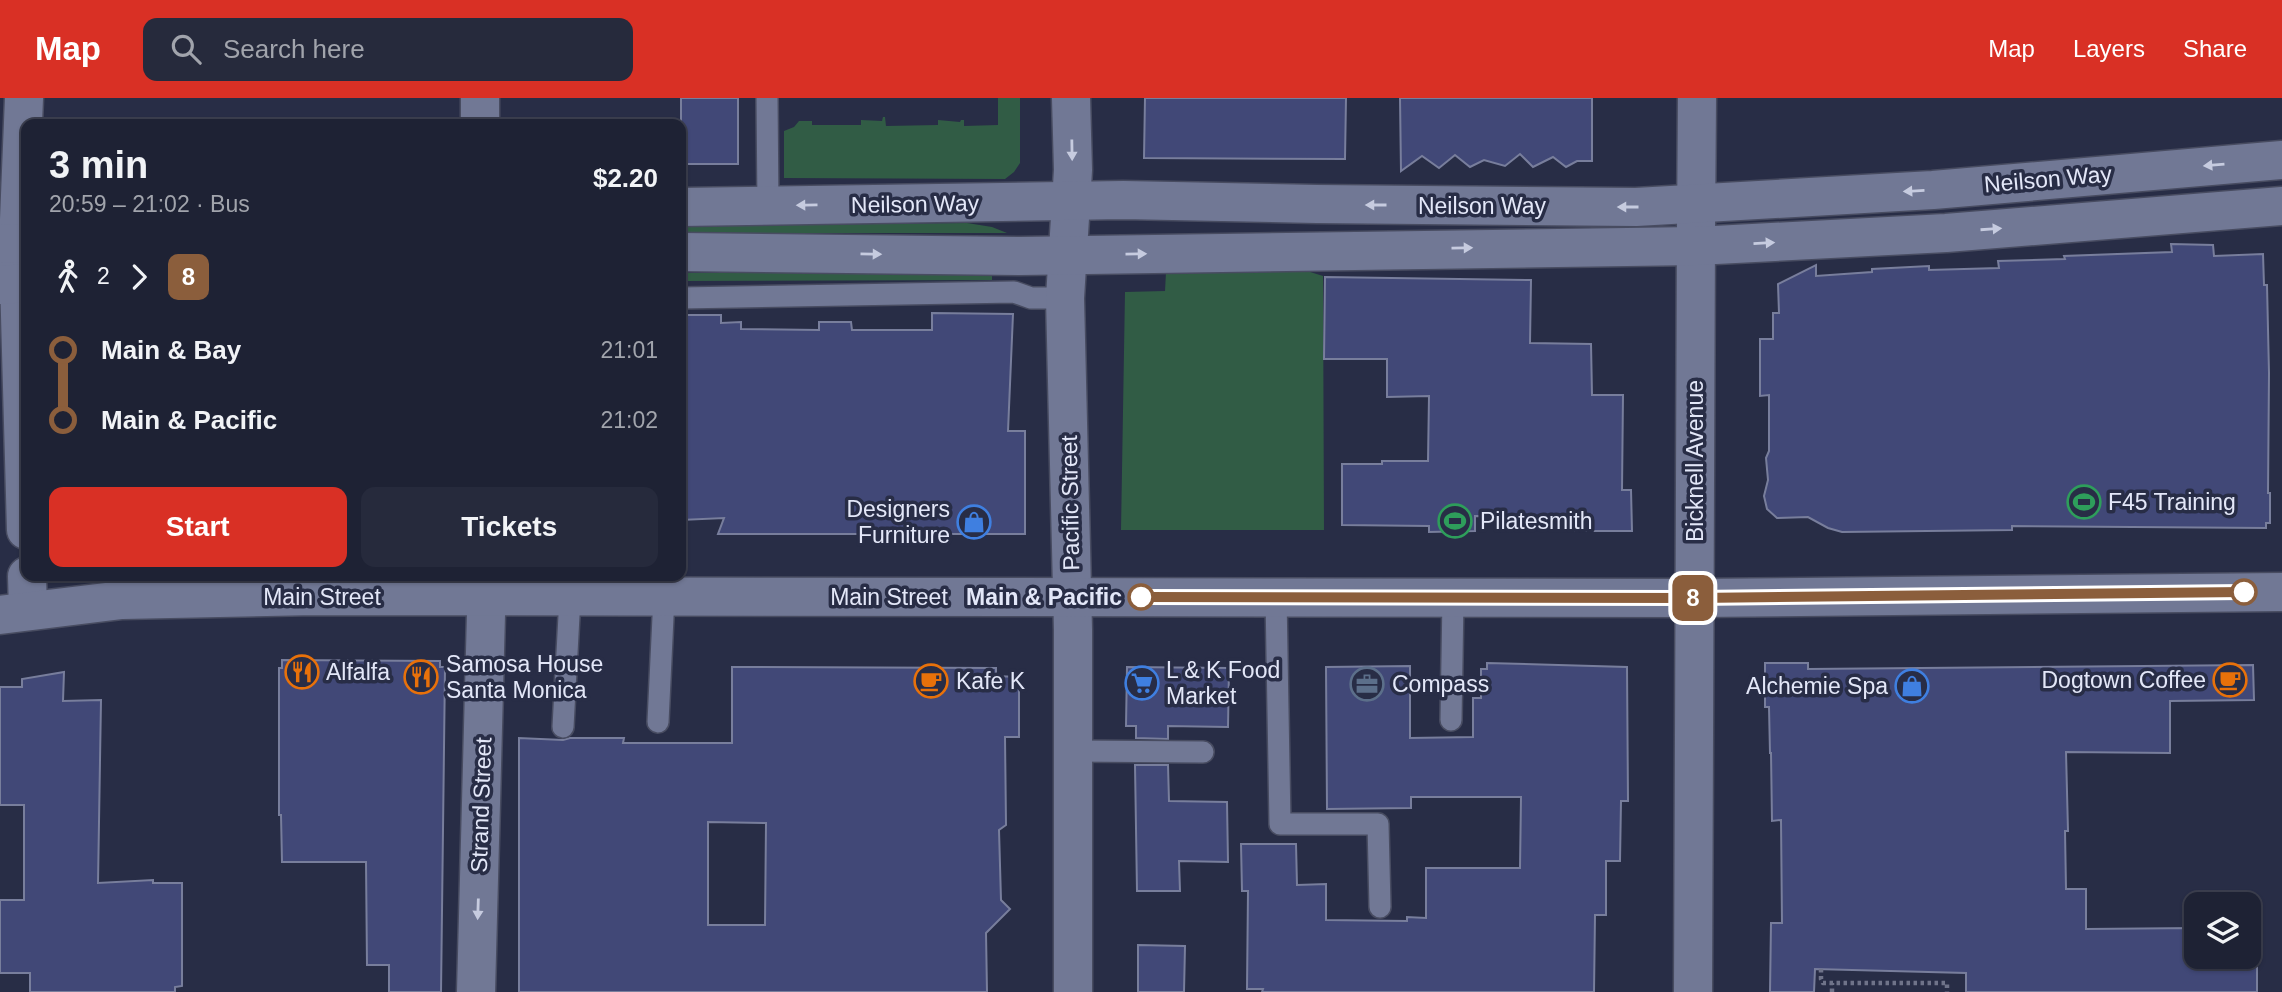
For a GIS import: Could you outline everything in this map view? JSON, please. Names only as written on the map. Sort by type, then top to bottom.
[{"type":"street","points":[[23,119],[24,98]]},
{"type":"street","points":[[480,98],[480,119]]},
{"type":"street","name":"Pacific Street","points":[[1071,98],[1070,230],[1065,298],[1072,597],[1073,992]]},
{"type":"street","name":"Bicknell Avenue","points":[[1693,992],[1696,98]]},
{"type":"street","points":[[21,147],[11,362],[21,474]]},
{"type":"street","name":"Neilson Way","points":[[686,207],[768,206],[1070,230],[1123,200],[1317,205],[1636,207],[1696,226],[1933,190],[2282,160]]},
{"type":"street","name":"Neilson Way","points":[[686,252],[1070,230],[1696,226],[1946,233],[2282,206]]},
{"type":"street","name":"Main Street","points":[[18,600],[315,596],[487,586],[570,597],[1696,598],[2282,592]]},
{"type":"street","name":"Strand Street","points":[[476,992],[487,586]]},
{"type":"lane","points":[[767,98],[768,206]]},
{"type":"lane","points":[[686,298],[1014,292],[1031,298],[1065,298]]},
{"type":"lane","points":[[658,722],[664,596]]},
{"type":"lane","points":[[563,727],[570,597]]},
{"type":"lane","points":[[1276,597],[1280,824],[1378,824],[1380,907]]},
{"type":"lane","points":[[1451,720],[1453,598]]},
{"type":"lane","points":[[1072,751],[1203,752]]},
{"type":"path","points":[[1821,969],[1823,983],[1947,983],[1947,992]]},
{"type":"path","points":[[1832,983],[1832,992]]},
{"type":"path","points":[[1890,983],[1890,992]]},
{"type":"green space","points":[[998,98],[1020,98],[1020,163],[1005,179],[784,178],[784,131],[794,127],[799,121],[812,121],[812,125],[861,125],[861,120],[882,121],[885,117],[886,126],[938,125],[938,120],[964,120],[964,126],[998,125]]},
{"type":"green space","points":[[967,223],[992,227],[1007,233],[686,233],[686,226]]},
{"type":"green space","points":[[1307,271],[1323,276],[1324,530],[1121,530],[1125,292],[1165,291],[1166,272]]},
{"type":"green space","points":[[992,272],[992,280],[686,281],[686,273]]},
{"type":"building","points":[[681,98],[738,98],[738,164],[686,164],[686,119],[681,119]]},
{"type":"building","points":[[1145,98],[1346,98],[1345,159],[1144,158]]},
{"type":"building","points":[[1400,98],[1592,98],[1592,161],[1577,161],[1566,167],[1553,157],[1533,167],[1520,154],[1505,166],[1484,160],[1470,167],[1455,155],[1439,168],[1422,156],[1401,171]]},
{"type":"building","points":[[2171,244],[2213,245],[2214,256],[2263,254],[2264,285],[2267,285],[2269,373],[2270,523],[2266,523],[2266,528],[2012,526],[2012,530],[1842,532],[1808,517],[1777,518],[1767,509],[1764,496],[1768,480],[1766,458],[1769,451],[1769,395],[1760,396],[1760,339],[1773,339],[1773,313],[1779,313],[1778,284],[1816,265],[1816,276],[1929,266],[1929,270],[1999,268],[1998,261],[2172,252]]},
{"type":"building","points":[[1325,277],[1531,280],[1530,343],[1591,344],[1592,395],[1623,395],[1622,490],[1631,490],[1632,531],[1564,531],[1564,517],[1475,516],[1475,531],[1429,532],[1429,526],[1342,525],[1342,464],[1428,461],[1429,396],[1387,397],[1387,359],[1324,359]]},
{"type":"building","points":[[932,313],[1013,314],[1008,431],[1025,431],[1025,534],[718,534],[724,518],[686,520],[686,315],[721,315],[721,323],[741,322],[741,329],[819,330],[819,322],[851,322],[852,330],[932,330]]},
{"type":"building","points":[[282,660],[440,661],[440,667],[445,667],[441,992],[389,992],[389,965],[367,965],[366,862],[282,862],[279,815],[279,668],[282,668]]},
{"type":"building","points":[[1487,663],[1627,667],[1628,801],[1621,801],[1620,861],[1606,861],[1606,915],[1595,915],[1594,992],[1262,992],[1263,989],[1247,989],[1248,891],[1242,891],[1241,844],[1296,844],[1297,885],[1326,884],[1326,920],[1407,921],[1407,917],[1426,918],[1426,868],[1520,868],[1521,797],[1411,797],[1411,808],[1327,809],[1326,667],[1410,666],[1410,738],[1473,737],[1473,698],[1481,698],[1481,669],[1487,669]]},
{"type":"building","points":[[1765,663],[1808,663],[1808,669],[2253,665],[2254,700],[2170,701],[2170,753],[2066,752],[2068,831],[2065,831],[2066,889],[2086,889],[2086,929],[2184,928],[2184,969],[2257,969],[2257,992],[1966,992],[1966,973],[1815,969],[1814,992],[1770,992],[1771,923],[1782,923],[1781,820],[1772,821],[1769,707],[1765,707]]},
{"type":"building","points":[[732,667],[996,668],[996,676],[1019,677],[1019,737],[1005,737],[1006,825],[999,830],[1001,900],[1010,909],[986,933],[987,992],[519,992],[519,738],[624,738],[623,743],[732,743]],"holes":[[[708,822],[766,823],[765,925],[708,925]]]},
{"type":"building","points":[[1127,667],[1229,668],[1228,727],[1168,726],[1168,739],[1136,738],[1136,726],[1126,726]]},
{"type":"building","points":[[64,672],[63,701],[101,700],[98,883],[153,880],[153,883],[182,883],[182,986],[175,987],[175,992],[30,992],[30,973],[0,973],[0,900],[24,900],[24,805],[0,805],[0,687],[22,687],[22,679]]},
{"type":"building","points":[[1135,765],[1168,765],[1169,801],[1227,802],[1228,862],[1179,861],[1180,891],[1137,891]]},
{"type":"building","points":[[1138,945],[1185,946],[1184,992],[1138,992]]},
{"type":"bus line","name":"8","points":[[1141,597],[1696,598],[2244,592]]},
{"type":"place","name":"F45 Training","points":[[2084,502]]},
{"type":"place","name":"Pilatesmith","points":[[1455,521]]},
{"type":"place","name":"Designers Furniture","points":[[974,522]]},
{"type":"place","name":"Main & Pacific","points":[[1141,597]]},
{"type":"place","name":"Alfalfa","points":[[302,672]]},
{"type":"place","name":"Samosa House Santa Monica","points":[[421,677]]},
{"type":"place","name":"Dogtown Coffee","points":[[2230,680]]},
{"type":"place","name":"Kafe K","points":[[931,681]]},
{"type":"place","name":"L & K Food Market","points":[[1142,683]]},
{"type":"place","name":"Compass","points":[[1367,684]]},
{"type":"place","name":"Alchemie Spa","points":[[1912,686]]}]
